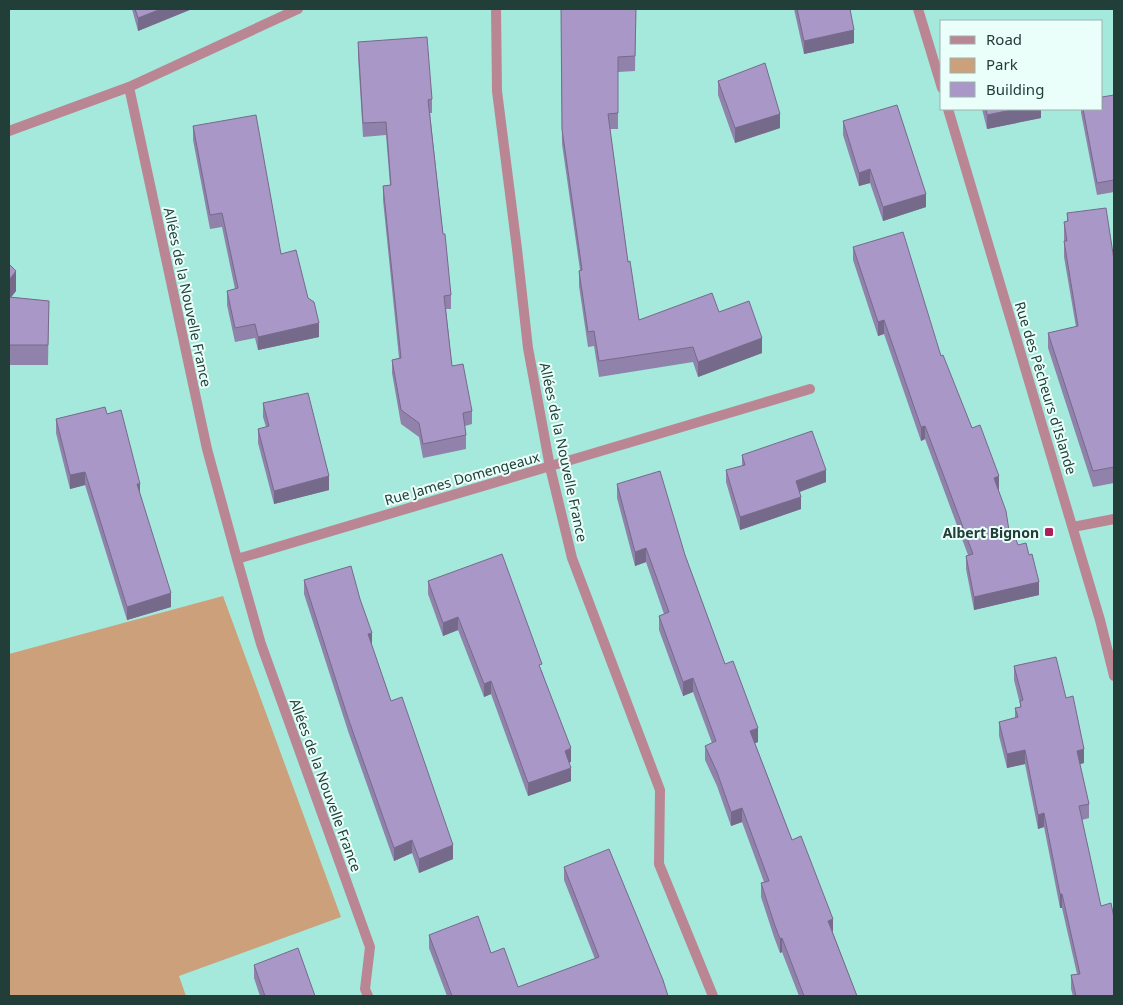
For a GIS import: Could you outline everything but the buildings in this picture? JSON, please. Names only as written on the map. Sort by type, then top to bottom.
[{"type":"street","points":[[9,131],[129,87],[298,9]]},
{"type":"street","name":"Allées de la Nouvelle France","points":[[496,9],[497,91],[528,348],[550,467],[572,558],[660,790],[659,864],[713,996]]},
{"type":"street","points":[[918,9],[940,81]]},
{"type":"street","name":"Allées de la Nouvelle France","points":[[129,87],[207,449],[261,644],[370,947],[365,989],[368,996]]},
{"type":"street","name":"Rue des Pêcheurs d'Islande","points":[[948,110],[1073,527],[1114,676]]},
{"type":"street","name":"Rue James Domengeaux","points":[[237,559],[810,389]]},
{"type":"street","points":[[1073,527],[1114,519]]},
{"type":"green space","points":[[223,596],[341,917],[179,976],[186,996],[9,996],[9,654]]},
{"type":"place","name":"Albert Bignon","points":[[1049,532]]}]
